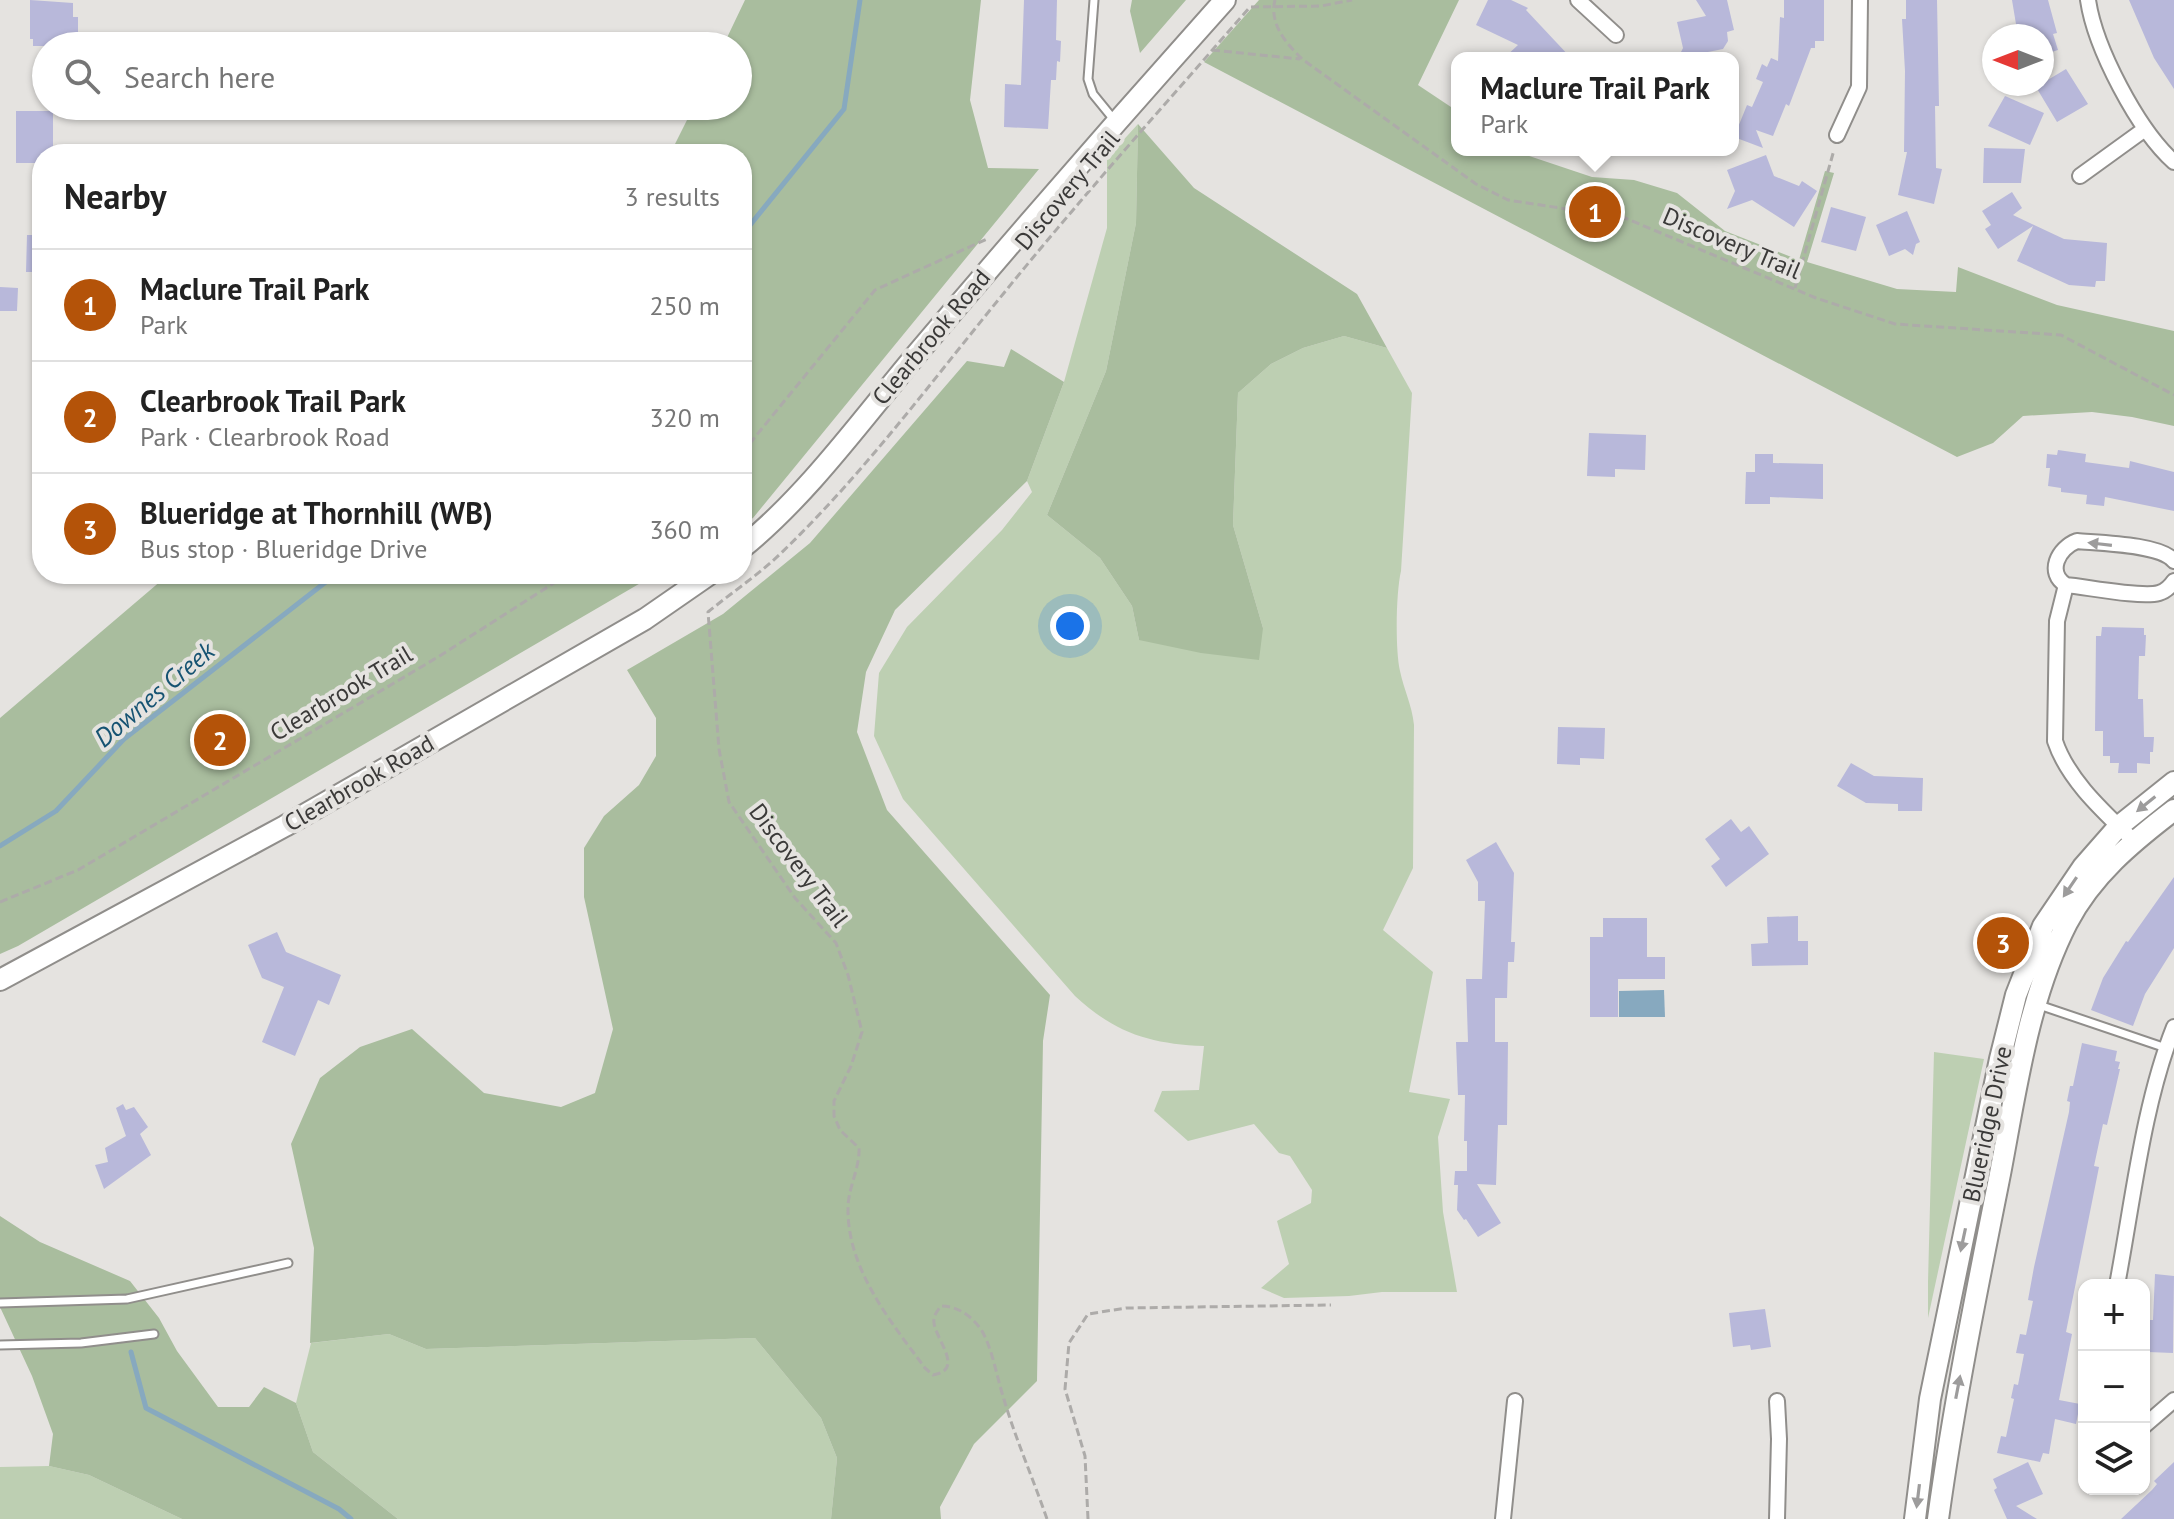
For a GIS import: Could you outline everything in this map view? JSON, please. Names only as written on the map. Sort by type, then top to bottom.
[{"type":"street","name":"Clearbrook Road","points":[[752,540],[820,469],[1116,122],[1225,0]]},
{"type":"street","points":[[1578,0],[1616,35]]},
{"type":"street","points":[[1837,135],[1859,87],[1860,0]]},
{"type":"street","points":[[2088,0],[2089,12],[2113,73],[2145,129],[2174,162]]},
{"type":"street","points":[[2080,176],[2145,129]]},
{"type":"street","points":[[2174,561],[2169,554],[2155,550],[2077,541],[2067,544],[2058,553],[2057,574],[2060,582],[2066,585],[2156,594],[2169,588],[2174,581]]},
{"type":"street","name":"Clearbrook Road","points":[[0,980],[285,826],[645,619],[696,584]]},
{"type":"street","points":[[2066,585],[2057,621],[2055,741],[2061,758],[2126,833]]},
{"type":"street","name":"Blueridge Drive","points":[[1915,1519],[1930,1399],[2016,995],[2043,926],[2083,867],[2126,833],[2174,782]]},
{"type":"street","name":"Blueridge Drive","points":[[1938,1519],[1953,1409],[2021,1064],[2046,976],[2067,924],[2126,833],[2174,810]]},
{"type":"street","points":[[2118,1279],[2153,1096],[2174,1027]]},
{"type":"street","points":[[2146,1423],[2174,1400]]},
{"type":"street","points":[[1503,1519],[1515,1401]]},
{"type":"street","points":[[1777,1401],[1777,1519]]},
{"type":"lane","points":[[1094,0],[1088,79],[1093,94],[1116,122]]},
{"type":"lane","points":[[2037,1004],[2166,1048]]},
{"type":"lane","points":[[0,1303],[127,1299],[288,1263]]},
{"type":"lane","points":[[0,1345],[81,1343],[154,1334]]},
{"type":"path","points":[[1275,0],[1273,7],[1321,6],[1352,0]]},
{"type":"path","name":"Discovery Trail","points":[[752,577],[779,556],[829,504],[957,354],[1007,289],[1250,7],[1273,7],[1282,39],[1302,59],[1476,184],[1508,200],[1625,218],[1816,298],[1895,324],[2061,335],[2174,395]]},
{"type":"path","name":"Discovery Trail","points":[[1212,50],[1302,59]]},
{"type":"path","points":[[1795,288],[1837,135]]},
{"type":"path","points":[[752,441],[875,290],[990,238]]},
{"type":"path","name":"Clearbrook Trail","points":[[0,902],[78,870],[438,657],[552,584]]},
{"type":"path","name":"Discovery Trail","points":[[744,584],[708,612],[719,749],[729,802],[795,898],[836,943],[848,975],[862,1032],[851,1066],[834,1101],[834,1116],[840,1130],[859,1148],[848,1207],[850,1233],[873,1296],[933,1375],[942,1374],[948,1367],[948,1356],[933,1324],[941,1306],[952,1306],[965,1313],[980,1328],[991,1352],[1003,1398],[1047,1519]]},
{"type":"path","points":[[1088,1519],[1085,1456],[1065,1389],[1069,1343],[1088,1314],[1126,1308],[1331,1305]]},
{"type":"green space","points":[[745,0],[981,0],[970,100],[988,168],[1039,169],[752,519],[752,144],[675,144],[687,120],[752,120],[752,32],[730,32]]},
{"type":"green space","points":[[1132,0],[1186,0],[1140,53],[1130,11]]},
{"type":"green space","points":[[1259,0],[1459,0],[1418,85],[1451,107],[1451,156],[1529,156],[1592,177],[1634,180],[1677,193],[1725,231],[1799,260],[1825,171],[1834,173],[1807,262],[1897,289],[1956,292],[1958,267],[2057,305],[2174,331],[2174,426],[2092,412],[2023,416],[1993,443],[1957,457],[1204,62]]},
{"type":"green space","points":[[1138,124],[1136,223],[1106,371],[1047,515],[1100,558],[1132,606],[1139,640],[1263,628],[1233,525],[1238,393],[1271,364],[1303,348],[1344,336],[1387,348],[1412,393],[1397,649],[1414,725],[1413,868],[1383,930],[1433,972],[1409,1092],[1450,1099],[1438,1137],[1443,1212],[1457,1292],[1382,1292],[1284,1298],[1261,1288],[1289,1264],[1277,1221],[1311,1203],[1312,1190],[1290,1156],[1279,1153],[1254,1124],[1188,1141],[1154,1111],[1162,1091],[1199,1090],[1204,1046],[1167,1043],[1134,1034],[1104,1019],[1075,996],[903,799],[874,736],[879,673],[907,627],[1002,530],[1032,492],[1027,481],[1064,382],[1107,228],[1107,158]]},
{"type":"green space","points":[[1138,124],[1194,188],[1357,294],[1387,348],[1344,336],[1303,348],[1271,364],[1238,393],[1233,525],[1263,628],[1259,660],[1201,653],[1139,640],[1132,606],[1100,558],[1047,515],[1106,371],[1136,223]]},
{"type":"green space","points":[[1011,349],[1064,382],[1027,481],[895,610],[866,672],[857,732],[887,810],[1050,995],[1043,1041],[1037,1381],[974,1444],[940,1507],[941,1519],[831,1519],[837,1458],[821,1418],[755,1338],[426,1349],[389,1334],[310,1343],[314,1248],[291,1144],[320,1078],[360,1047],[412,1029],[484,1093],[561,1107],[595,1093],[613,1029],[584,897],[584,848],[604,816],[639,785],[656,756],[656,718],[627,670],[723,614],[810,543],[967,361],[1004,367]]},
{"type":"green space","points":[[157,584],[639,584],[0,954],[0,718]]},
{"type":"green space","points":[[1934,1052],[1984,1059],[1928,1318],[1928,1282]]},
{"type":"green space","points":[[0,1216],[40,1242],[130,1281],[159,1318],[177,1351],[218,1407],[249,1407],[264,1387],[296,1403],[313,1452],[398,1519],[182,1519],[89,1475],[49,1466],[53,1434],[32,1376],[0,1307]]},
{"type":"green space","points":[[389,1334],[426,1349],[755,1338],[821,1418],[837,1458],[831,1519],[398,1519],[313,1452],[296,1403],[311,1343]]},
{"type":"green space","points":[[49,1466],[89,1475],[182,1519],[0,1519],[0,1467]]},
{"type":"water","points":[[1664,990],[1665,1017],[1619,1017],[1619,991]]},
{"type":"building","points":[[30,0],[73,3],[73,17],[78,17],[78,32],[32,32],[30,39]]},
{"type":"building","points":[[1024,0],[1057,0],[1056,40],[1061,41],[1060,62],[1057,61],[1056,80],[1051,80],[1048,129],[1004,127],[1005,84],[1021,85]]},
{"type":"building","points":[[1488,0],[1511,0],[1528,8],[1526,10],[1565,52],[1510,52],[1518,45],[1476,25]]},
{"type":"building","points":[[1696,0],[1727,0],[1734,30],[1727,32],[1728,41],[1723,49],[1681,52],[1683,48],[1677,22],[1706,16]]},
{"type":"building","points":[[1784,0],[1824,0],[1824,41],[1815,41],[1815,48],[1811,48],[1789,106],[1786,104],[1773,136],[1756,130],[1763,148],[1739,139],[1739,125],[1747,105],[1752,107],[1763,82],[1756,79],[1762,64],[1767,67],[1771,58],[1778,61],[1780,17],[1784,18]]},
{"type":"building","points":[[1906,0],[1937,0],[1939,106],[1935,106],[1936,168],[1942,169],[1934,204],[1898,195],[1907,152],[1904,152],[1902,19],[1906,19]]},
{"type":"building","points":[[2012,0],[2048,0],[2057,33],[2054,34],[2054,24],[2016,24]]},
{"type":"building","points":[[2129,0],[2174,0],[2174,89],[2154,58]]},
{"type":"building","points":[[2066,69],[2088,104],[2057,122],[2041,96],[2054,96],[2054,76]]},
{"type":"building","points":[[2005,96],[2044,113],[2030,145],[1988,126]]},
{"type":"building","points":[[16,111],[32,111],[32,120],[53,120],[53,144],[32,144],[32,163],[16,163]]},
{"type":"building","points":[[1984,148],[2025,149],[2021,183],[1983,183]]},
{"type":"building","points":[[1766,155],[1774,176],[1799,186],[1802,181],[1817,191],[1794,227],[1752,200],[1727,209],[1735,191],[1727,170]]},
{"type":"building","points":[[2012,192],[2022,208],[2013,215],[2064,239],[2107,243],[2105,281],[2096,281],[2095,287],[2069,285],[2017,261],[2033,226],[1998,249],[1985,229],[1991,225],[1982,211]]},
{"type":"building","points":[[1831,207],[1866,217],[1856,251],[1821,242]]},
{"type":"building","points":[[1907,211],[1920,242],[1916,244],[1913,255],[1905,249],[1889,256],[1876,225]]},
{"type":"building","points":[[27,235],[32,235],[32,272],[26,272]]},
{"type":"building","points":[[0,287],[18,288],[17,311],[0,311]]},
{"type":"building","points":[[1589,433],[1646,435],[1645,470],[1615,469],[1615,477],[1587,476]]},
{"type":"building","points":[[2058,450],[2086,454],[2085,462],[2129,468],[2130,461],[2174,472],[2174,511],[2105,497],[2104,506],[2086,504],[2087,495],[2061,492],[2061,488],[2048,486],[2050,468],[2046,468],[2047,454],[2057,455]]},
{"type":"building","points":[[1755,454],[1773,454],[1773,463],[1823,464],[1823,499],[1770,497],[1770,504],[1745,504],[1746,472],[1755,472]]},
{"type":"building","points":[[2102,627],[2144,628],[2146,635],[2145,656],[2139,656],[2138,699],[2143,699],[2144,737],[2154,737],[2150,764],[2137,763],[2137,773],[2118,773],[2119,763],[2110,763],[2110,756],[2103,756],[2103,731],[2095,731],[2096,636],[2101,636]]},
{"type":"building","points":[[1558,727],[1605,728],[1604,759],[1580,758],[1580,765],[1557,764]]},
{"type":"building","points":[[1851,763],[1874,776],[1923,778],[1922,811],[1898,811],[1898,804],[1866,803],[1837,786]]},
{"type":"building","points":[[1731,819],[1741,832],[1749,826],[1769,854],[1726,887],[1711,866],[1720,859],[1705,839]]},
{"type":"building","points":[[1496,842],[1514,873],[1511,942],[1515,942],[1514,962],[1508,962],[1507,998],[1495,998],[1495,1042],[1508,1042],[1507,1125],[1498,1125],[1496,1185],[1477,1184],[1501,1223],[1478,1237],[1457,1210],[1458,1185],[1454,1185],[1455,1171],[1467,1171],[1465,1095],[1458,1095],[1456,1042],[1468,1042],[1466,979],[1482,979],[1485,901],[1478,901],[1478,882],[1466,860]]},
{"type":"building","points":[[2174,877],[2174,948],[2145,994],[2133,1026],[2091,1010],[2103,978],[2126,941]]},
{"type":"building","points":[[1798,916],[1798,941],[1808,941],[1808,965],[1752,966],[1751,944],[1768,943],[1767,917]]},
{"type":"building","points":[[1603,918],[1647,918],[1647,957],[1665,957],[1665,979],[1618,979],[1618,1017],[1590,1017],[1590,937],[1603,937]]},
{"type":"building","points":[[277,932],[286,952],[341,975],[329,1005],[318,1000],[295,1056],[262,1042],[284,987],[262,978],[248,945]]},
{"type":"building","points":[[2082,1043],[2117,1051],[2115,1061],[2120,1062],[2120,1069],[2094,1166],[2099,1167],[2066,1332],[2072,1334],[2059,1400],[2078,1404],[2078,1414],[2076,1424],[2055,1419],[2049,1454],[2043,1453],[2040,1462],[1997,1453],[2001,1436],[2006,1437],[2014,1384],[2018,1385],[2024,1354],[2016,1353],[2020,1334],[2026,1335],[2033,1301],[2028,1300],[2034,1267],[2069,1112],[2070,1102],[2067,1101],[2070,1086],[2073,1086]]},
{"type":"building","points":[[123,1104],[126,1110],[134,1107],[148,1127],[140,1134],[151,1155],[104,1189],[95,1165],[108,1162],[105,1148],[126,1136],[116,1108]]},
{"type":"building","points":[[2155,1274],[2174,1276],[2173,1353],[2150,1352],[2150,1320],[2153,1320]]},
{"type":"building","points":[[1765,1309],[1771,1347],[1751,1350],[1750,1345],[1733,1347],[1729,1313]]},
{"type":"building","points":[[2028,1462],[2043,1494],[2016,1506],[2037,1519],[2007,1519],[1994,1490],[1997,1488],[1993,1479]]},
{"type":"building","points":[[2174,1462],[2174,1519],[2121,1519],[2150,1495],[2157,1484],[2154,1481]]},
{"type":"waterway","name":"Downes Creek","points":[[752,223],[844,109],[860,0]]},
{"type":"waterway","name":"Downes Creek","points":[[0,846],[56,811],[124,739],[323,584]]},
{"type":"waterway","points":[[131,1352],[146,1408],[339,1509],[351,1519]]},
{"type":"place","name":"Maclure Trail Park","points":[[1595,212]]},
{"type":"place","name":"Clearbrook Trail Park","points":[[220,740]]},
{"type":"place","name":"Blueridge at Thornhill (WB)","points":[[2003,943]]}]
